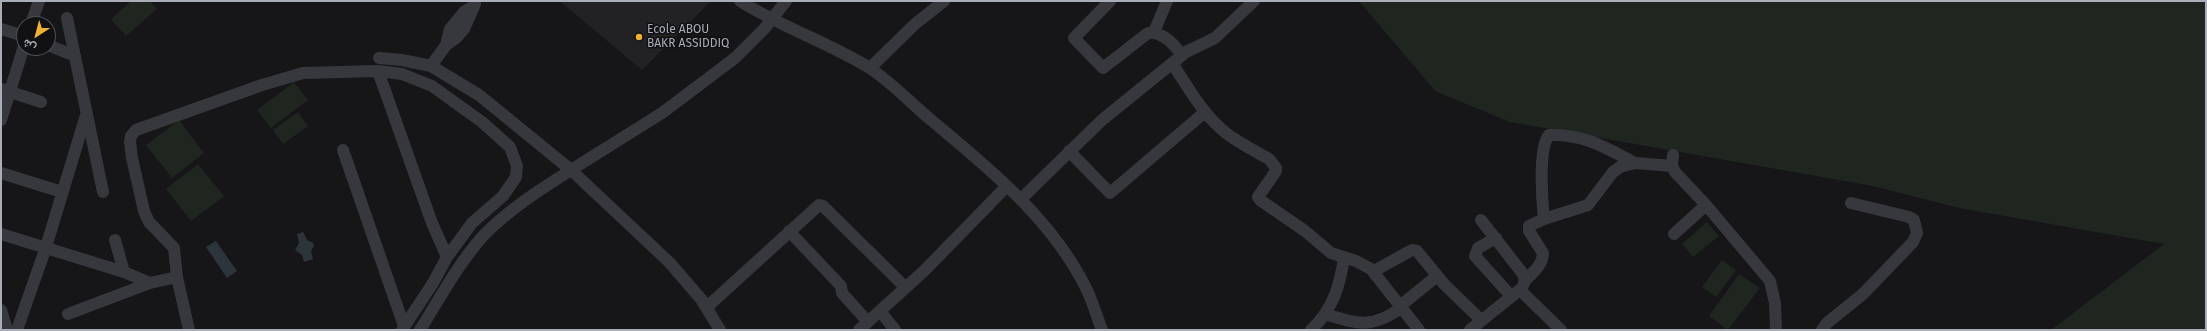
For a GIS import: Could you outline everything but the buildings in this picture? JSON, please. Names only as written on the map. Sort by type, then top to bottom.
[{"type":"street","points":[[34,16],[39,1]]},
{"type":"street","points":[[740,1],[773,11],[829,46],[870,68],[1007,186],[1021,199],[1050,233],[1075,269],[1087,291],[1102,330]]},
{"type":"street","points":[[420,330],[452,278],[483,236],[502,218],[571,170],[674,104],[735,58],[773,11],[786,1]]},
{"type":"street","points":[[870,68],[915,24],[944,1]]},
{"type":"street","points":[[1110,1],[1074,38],[1103,68],[1148,33],[1154,32],[1176,46],[1176,59],[1205,112],[1226,133],[1269,159],[1276,168],[1276,171],[1258,197],[1260,200],[1305,231],[1331,253],[1364,264],[1374,271],[1419,330]]},
{"type":"street","points":[[1154,32],[1168,1]]},
{"type":"street","points":[[1021,199],[1069,151],[1176,59],[1215,38],[1254,1]]},
{"type":"street","points":[[431,66],[446,45],[450,29],[464,12],[476,3]]},
{"type":"street","points":[[67,18],[103,192]]},
{"type":"street","points":[[1,29],[16,34]]},
{"type":"street","points":[[56,48],[75,56]]},
{"type":"street","points":[[1,120],[5,90],[20,56]]},
{"type":"street","points":[[379,58],[402,60],[431,66],[479,95],[571,170],[669,262],[707,307],[720,330]]},
{"type":"street","points":[[378,71],[432,223],[447,258]]},
{"type":"street","points":[[189,330],[177,277],[174,248],[149,222],[144,211],[132,158],[130,142],[131,136],[136,130],[262,85],[303,73],[378,71],[402,74],[432,86],[482,122],[510,147],[517,166],[514,183],[503,196],[472,223],[447,258],[433,283],[403,328]]},
{"type":"street","points":[[5,90],[41,102]]},
{"type":"street","points":[[1069,151],[1110,193],[1205,112]]},
{"type":"street","points":[[17,330],[46,247],[86,115]]},
{"type":"street","points":[[1544,219],[1542,202],[1543,145],[1549,136],[1567,135],[1587,139],[1635,163]]},
{"type":"street","points":[[343,150],[403,328]]},
{"type":"street","points":[[1470,330],[1518,289],[1540,265],[1543,253],[1528,228],[1544,219],[1588,205],[1613,172],[1620,167],[1635,163],[1673,160],[1675,172],[1706,205],[1770,281],[1775,302],[1776,330]]},
{"type":"street","points":[[1,173],[62,192]]},
{"type":"street","points":[[859,330],[904,287],[925,270],[1007,186]]},
{"type":"street","points":[[1822,330],[1827,323],[1863,294],[1913,242],[1917,233],[1914,220],[1909,217],[1850,203]]},
{"type":"street","points":[[1674,234],[1706,205]]},
{"type":"street","points":[[707,307],[816,207],[823,206],[904,287]]},
{"type":"street","points":[[1482,220],[1522,274],[1518,289]]},
{"type":"street","points":[[789,231],[841,286],[842,293],[868,322]]},
{"type":"street","points":[[1,234],[124,272],[150,283]]},
{"type":"street","points":[[1496,238],[1478,248],[1475,256],[1518,289],[1561,330]]},
{"type":"street","points":[[116,240],[124,272]]},
{"type":"street","points":[[1374,271],[1412,250],[1417,251],[1437,276],[1481,320]]},
{"type":"street","points":[[1311,330],[1325,314],[1337,294],[1344,257]]},
{"type":"street","points":[[1325,314],[1346,321],[1374,323],[1385,320],[1437,276]]},
{"type":"street","points":[[68,314],[150,283],[177,277]]},
{"type":"street","points":[[1,310],[8,330]]},
{"type":"street","points":[[880,311],[895,330]]},
{"type":"shaded area","points":[[131,1],[150,1],[157,9],[126,36],[111,19]]},
{"type":"shaded area","name":"Ecole ABOU BAKR ASSIDDIQ","points":[[564,1],[711,1],[642,70],[562,3]]},
{"type":"shaded area","points":[[1359,1],[2206,1],[2206,330],[2051,330],[2164,244],[1959,208],[1873,186],[1510,122],[1435,91]]},
{"type":"shaded area","points":[[294,82],[308,100],[271,128],[257,110]]},
{"type":"shaded area","points":[[298,112],[308,126],[283,144],[273,130]]},
{"type":"shaded area","points":[[179,120],[204,153],[172,178],[146,145]]},
{"type":"shaded area","points":[[198,164],[224,196],[191,221],[166,189]]},
{"type":"shaded area","points":[[1707,222],[1719,236],[1693,257],[1682,244]]},
{"type":"shaded area","points":[[303,232],[307,240],[313,243],[314,246],[311,251],[313,259],[304,262],[302,255],[295,250],[299,243],[297,234]]},
{"type":"shaded area","points":[[216,241],[237,271],[227,278],[206,247]]},
{"type":"shaded area","points":[[1722,260],[1736,270],[1716,297],[1702,287]]},
{"type":"shaded area","points":[[1739,274],[1760,288],[1728,330],[1709,316]]},
{"type":"place","name":"Ecole ABOU BAKR ASSIDDIQ","points":[[639,37]]}]
